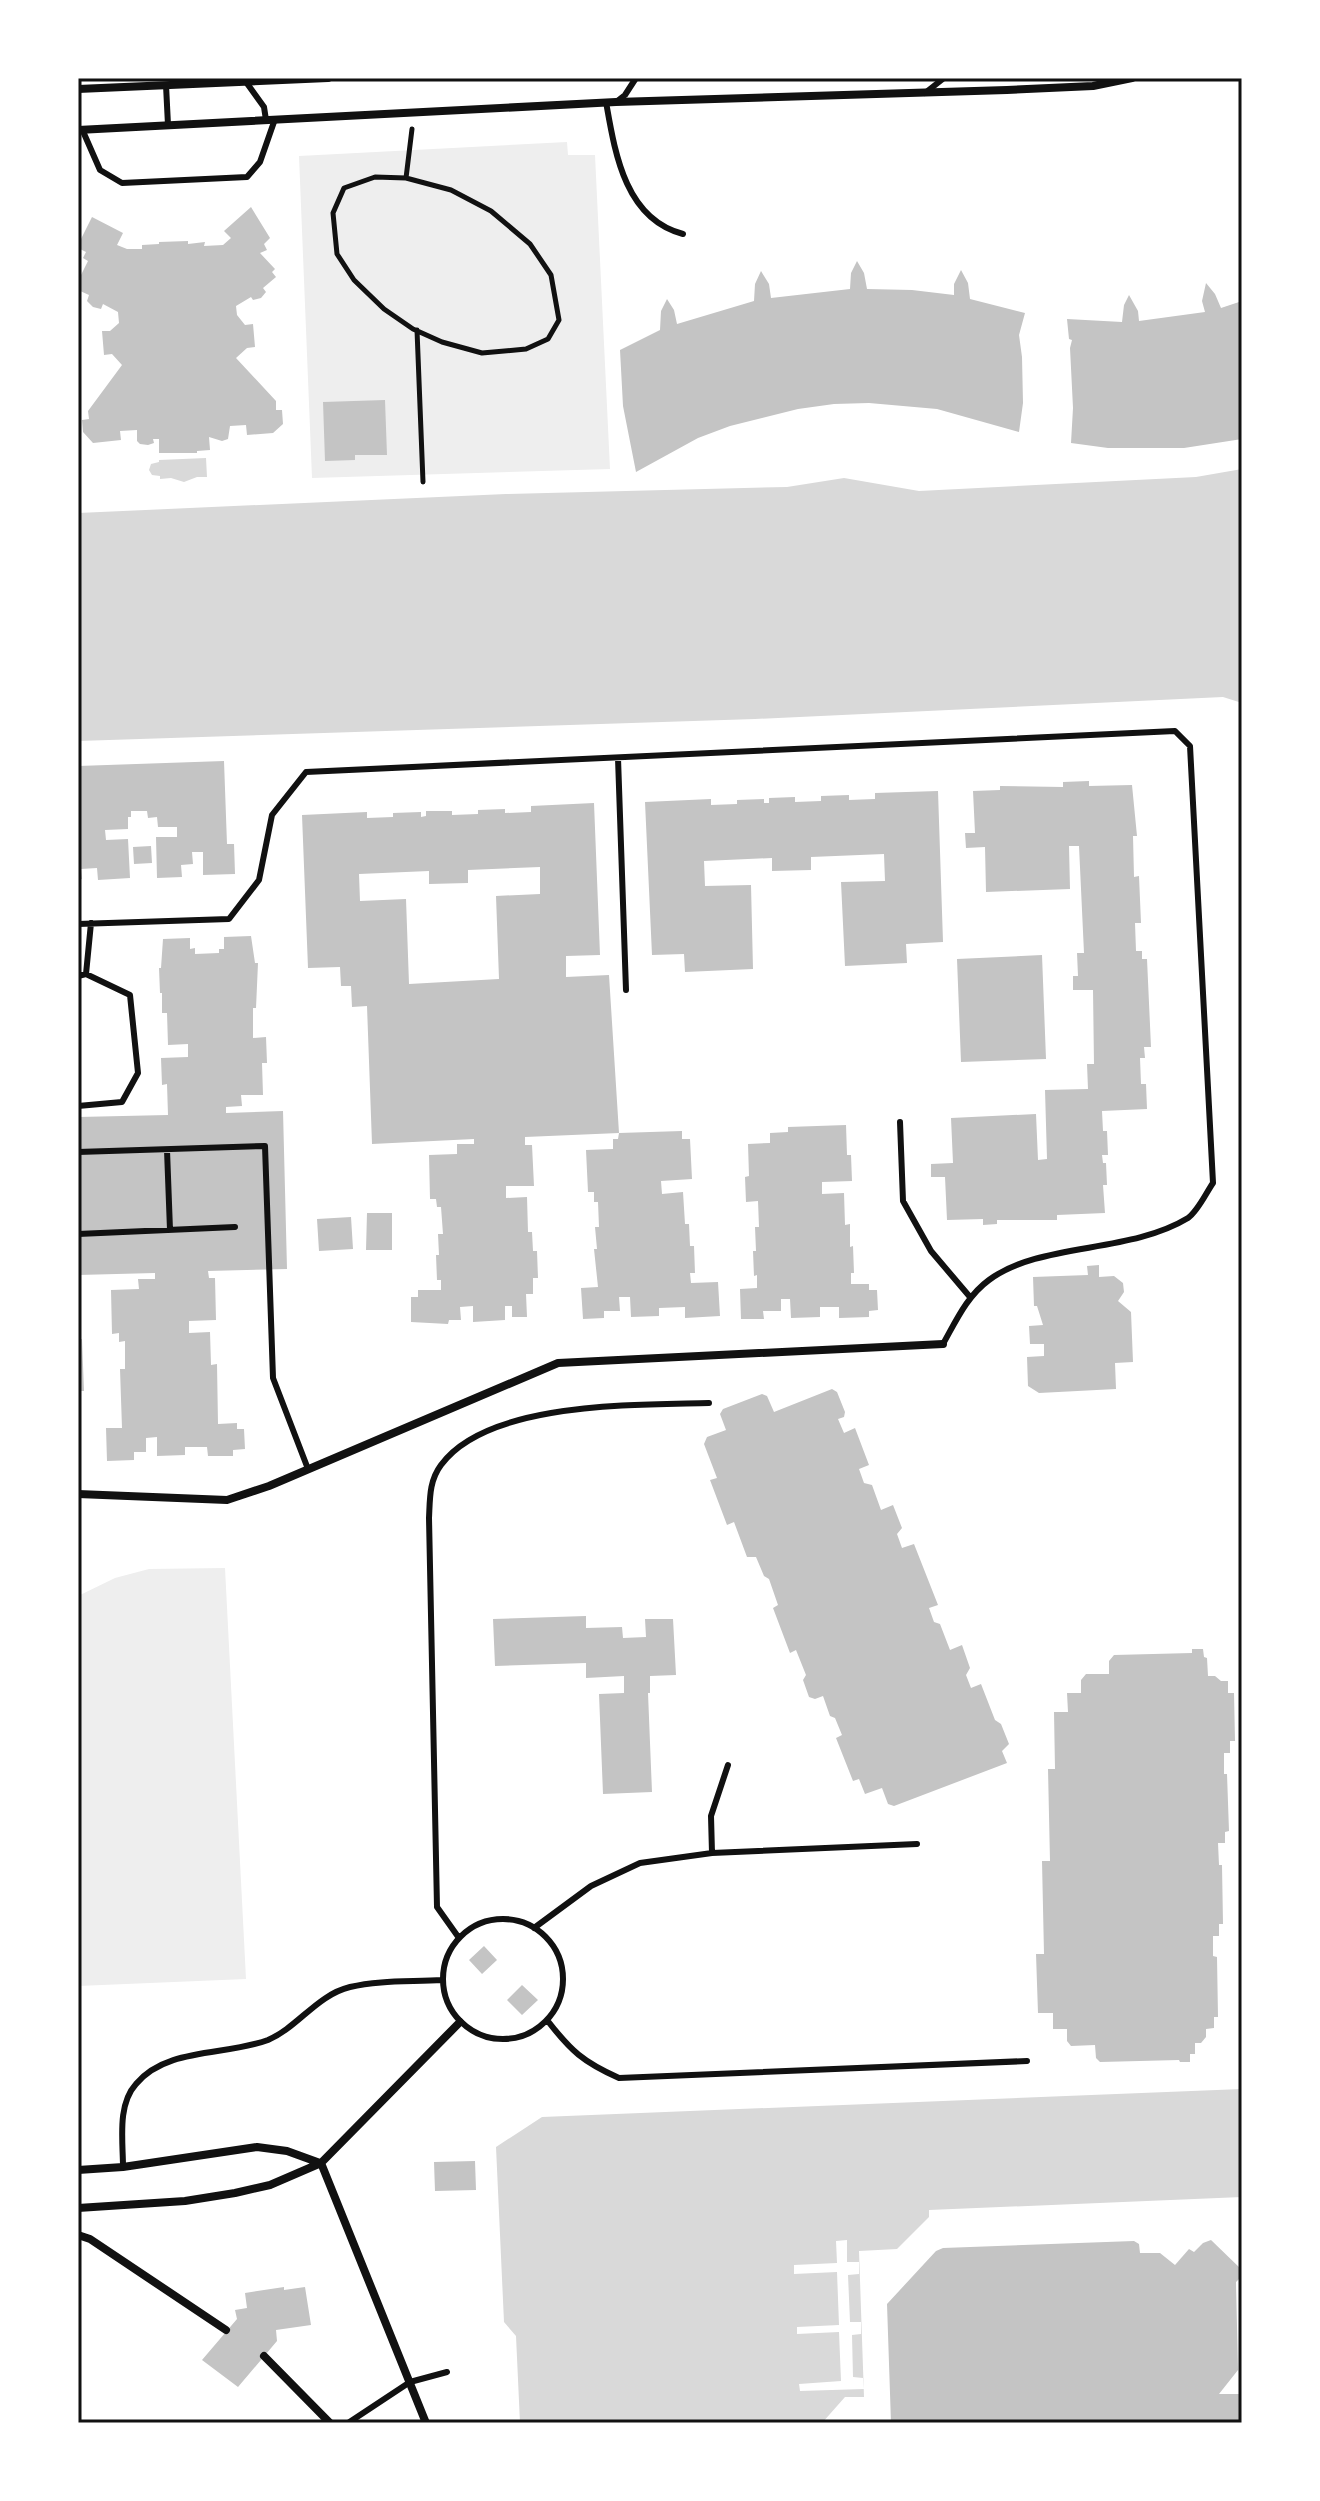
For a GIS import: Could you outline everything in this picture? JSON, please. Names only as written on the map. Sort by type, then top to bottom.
[{"type":"street","points":[[78,89],[166,85],[176,81],[328,78]]},
{"type":"street","points":[[80,130],[611,102],[1055,88],[1093,86],[1132,78]]},
{"type":"street","points":[[78,1494],[227,1500],[558,1363],[943,1344]]},
{"type":"street","points":[[78,2208],[185,2201],[235,2193],[270,2185],[321,2163],[460,2022]]},
{"type":"street","points":[[78,2170],[123,2167],[257,2147],[287,2151],[321,2163],[426,2423]]},
{"type":"street","points":[[78,2235],[90,2239],[226,2330]]},
{"type":"street","points":[[264,2356],[330,2423]]},
{"type":"lane","points":[[636,78],[625,95],[611,102],[615,152],[634,201],[669,230],[683,234]]},
{"type":"lane","points":[[925,93],[944,78]]},
{"type":"lane","points":[[1049,78],[1055,88]]},
{"type":"lane","points":[[80,130],[100,170],[122,183],[247,177],[260,162],[270,120],[246,82]]},
{"type":"lane","points":[[166,85],[168,125]]},
{"type":"lane","points":[[78,924],[229,919],[259,880],[272,815],[306,772],[1175,731],[1190,746],[1213,1183],[1190,1217],[1136,1239],[1026,1261],[990,1278],[970,1297],[943,1344]]},
{"type":"lane","points":[[618,758],[626,990]]},
{"type":"lane","points":[[78,1106],[122,1102],[138,1073],[130,995],[82,975],[91,923]]},
{"type":"lane","points":[[900,1122],[903,1201],[931,1251],[970,1297]]},
{"type":"lane","points":[[78,1152],[265,1146],[273,1378],[308,1469]]},
{"type":"lane","points":[[167,1150],[170,1230]]},
{"type":"lane","points":[[78,1234],[235,1227]]},
{"type":"lane","points":[[459,1938],[437,1907],[429,1518],[432,1482],[442,1463],[464,1444],[522,1419],[619,1406],[709,1403]]},
{"type":"lane","points":[[712,1853],[711,1816],[728,1765]]},
{"type":"lane","points":[[534,1928],[591,1886],[640,1863],[712,1853],[917,1844]]},
{"type":"lane","points":[[506,1919],[534,1928],[543,1933],[555,1948],[562,1966],[563,1985],[558,2004],[547,2020],[532,2032],[514,2038],[494,2039],[476,2033],[460,2022],[448,2005],[442,1980],[444,1964],[452,1945],[467,1930],[485,1921],[506,1919]]},
{"type":"lane","points":[[123,2167],[125,2103],[134,2086],[148,2071],[199,2054],[266,2040],[286,2030],[332,1994],[351,1987],[442,1980]]},
{"type":"lane","points":[[547,2020],[563,2041],[589,2064],[619,2078],[1027,2061]]},
{"type":"lane","points":[[348,2423],[410,2382],[447,2372]]},
{"type":"path","points":[[406,178],[414,112]]},
{"type":"path","points":[[375,177],[406,178],[451,190],[491,211],[530,244],[551,275],[559,320],[548,339],[526,349],[482,353],[442,342],[384,309],[354,280],[337,254],[333,213],[344,188],[375,177]]},
{"type":"path","points":[[417,330],[423,482]]},
{"type":"shaded area","points":[[567,142],[568,155],[595,155],[610,469],[312,478],[299,156]]},
{"type":"shaded area","points":[[206,458],[207,477],[184,482],[160,479],[149,470],[151,464],[159,460]]},
{"type":"shaded area","points":[[1242,469],[1242,703],[1223,697],[755,719],[78,741],[78,513],[506,494],[787,487],[844,478],[919,491],[1196,477]]},
{"type":"shaded area","points":[[225,1568],[246,1979],[78,1986],[78,1596],[115,1578],[149,1569]]},
{"type":"shaded area","points":[[1242,2089],[1242,2197],[929,2210],[929,2217],[897,2249],[859,2251],[864,2397],[845,2397],[822,2423],[520,2423],[516,2336],[504,2322],[496,2147],[542,2117]]},
{"type":"pier","points":[[847,2240],[847,2262],[859,2262],[859,2274],[848,2275],[850,2322],[861,2322],[861,2334],[852,2335],[853,2377],[863,2378],[864,2389],[800,2391],[799,2384],[841,2381],[839,2332],[797,2334],[797,2327],[839,2325],[837,2272],[794,2274],[794,2265],[837,2263],[836,2241]]},
{"type":"building","points":[[251,207],[270,238],[264,244],[267,250],[260,253],[275,269],[272,272],[276,277],[263,288],[266,292],[261,298],[253,300],[251,297],[236,306],[237,315],[245,325],[253,324],[255,347],[247,348],[236,358],[276,401],[276,410],[282,410],[283,424],[273,433],[247,435],[246,425],[230,426],[228,439],[222,441],[209,437],[210,450],[197,453],[159,453],[159,439],[153,439],[154,443],[148,445],[140,444],[137,430],[120,431],[121,440],[93,443],[83,432],[82,420],[89,419],[88,411],[122,365],[112,354],[104,355],[102,331],[110,331],[119,323],[118,312],[103,304],[101,309],[93,307],[87,301],[89,295],[78,290],[78,281],[88,261],[83,258],[86,252],[78,245],[92,217],[123,233],[117,245],[127,249],[142,249],[142,245],[159,242],[223,245],[231,238],[224,231]]},
{"type":"building","points":[[857,261],[864,273],[867,289],[954,295],[954,284],[961,270],[968,283],[970,299],[1025,313],[1019,335],[1023,403],[1019,432],[937,409],[869,403],[834,404],[798,409],[730,426],[698,438],[636,472],[623,406],[620,350],[660,330],[661,311],[667,299],[674,310],[677,324],[754,301],[755,284],[761,271],[769,284],[771,298],[850,289],[851,273]]},
{"type":"building","points":[[1206,283],[1221,308],[1242,301],[1242,439],[1184,448],[1108,448],[1071,443],[1072,340],[1069,339],[1067,319],[1122,322],[1129,295],[1138,311],[1139,321],[1205,312],[1202,301]]},
{"type":"building","points":[[385,400],[387,455],[355,455],[355,460],[325,461],[323,402]]},
{"type":"building","points":[[224,761],[227,844],[234,844],[235,874],[203,875],[203,852],[192,852],[193,864],[181,865],[182,877],[157,878],[156,837],[177,837],[177,827],[158,827],[157,817],[148,818],[147,811],[131,811],[128,829],[105,830],[106,840],[128,839],[130,878],[98,880],[97,868],[81,869],[82,879],[78,880],[78,766]]},
{"type":"building","points":[[1089,781],[1089,786],[1132,785],[1137,836],[1133,836],[1134,877],[1139,876],[1141,923],[1135,923],[1136,951],[1142,951],[1142,959],[1147,959],[1151,1047],[1144,1047],[1145,1058],[1140,1058],[1141,1084],[1146,1084],[1147,1109],[1102,1111],[1108,1155],[1102,1155],[1103,1163],[1106,1163],[1107,1185],[1103,1185],[1105,1213],[1057,1215],[1057,1220],[997,1220],[997,1224],[983,1225],[983,1219],[947,1220],[945,1177],[931,1177],[931,1164],[953,1163],[951,1118],[1036,1114],[1038,1160],[1047,1159],[1045,1090],[1088,1089],[1087,1064],[1094,1064],[1093,990],[1073,990],[1073,976],[1078,976],[1077,953],[1084,953],[1079,846],[1069,846],[1070,889],[986,892],[985,847],[966,848],[965,833],[975,833],[973,791],[1000,790],[1000,786],[1063,787],[1063,782]]},
{"type":"building","points":[[938,791],[943,942],[906,944],[907,963],[845,966],[841,882],[885,881],[884,854],[811,857],[811,870],[772,871],[772,858],[704,861],[705,886],[751,885],[753,969],[685,972],[684,954],[652,955],[645,802],[711,799],[711,805],[764,799],[764,803],[769,803],[769,798],[795,797],[795,802],[821,801],[821,796],[849,795],[849,800],[875,799],[875,793]]},
{"type":"building","points":[[594,803],[600,955],[566,956],[566,977],[609,975],[619,1133],[525,1137],[525,1145],[532,1145],[534,1186],[506,1186],[506,1198],[527,1197],[528,1232],[532,1232],[533,1251],[537,1251],[538,1278],[533,1278],[533,1294],[526,1294],[527,1317],[512,1317],[512,1306],[505,1306],[505,1320],[473,1322],[473,1306],[460,1307],[461,1320],[449,1320],[448,1324],[411,1322],[411,1297],[418,1297],[418,1290],[441,1290],[441,1280],[437,1280],[436,1255],[439,1255],[438,1234],[443,1234],[441,1207],[437,1207],[436,1199],[430,1199],[429,1155],[457,1154],[457,1144],[474,1144],[474,1139],[372,1144],[367,1006],[352,1007],[351,986],[341,986],[340,967],[308,968],[302,815],[367,812],[367,818],[421,812],[421,817],[426,816],[426,811],[452,811],[452,815],[478,814],[478,810],[531,812],[531,806]],"holes":[[[540,867],[540,894],[496,896],[499,979],[409,984],[406,899],[360,901],[359,874],[429,871],[429,884],[468,883],[468,870]]]},
{"type":"building","points":[[151,846],[152,863],[134,864],[133,847]]},
{"type":"building","points":[[251,936],[255,963],[258,963],[253,1038],[266,1037],[267,1063],[262,1063],[263,1095],[241,1095],[242,1106],[226,1107],[226,1113],[283,1111],[287,1269],[208,1271],[209,1278],[215,1278],[216,1320],[189,1321],[189,1333],[210,1332],[211,1365],[217,1364],[218,1424],[237,1423],[237,1429],[244,1429],[245,1449],[233,1450],[233,1456],[208,1456],[207,1447],[185,1447],[185,1455],[157,1456],[157,1437],[146,1438],[146,1452],[134,1452],[134,1460],[107,1461],[106,1428],[122,1428],[120,1369],[125,1369],[125,1341],[119,1342],[119,1333],[112,1334],[111,1290],[139,1289],[138,1279],[155,1279],[155,1273],[78,1275],[78,1117],[168,1115],[167,1084],[162,1085],[161,1058],[188,1057],[188,1044],[168,1045],[167,1013],[162,1013],[160,993],[163,939],[190,938],[190,949],[195,948],[195,954],[219,953],[219,949],[224,949],[224,937]]},
{"type":"building","points":[[1042,955],[1046,1059],[961,1062],[957,959]]},
{"type":"building","points":[[846,1125],[852,1181],[822,1182],[822,1194],[844,1193],[845,1225],[850,1224],[850,1247],[853,1246],[854,1273],[851,1273],[851,1284],[869,1284],[869,1290],[877,1290],[878,1310],[869,1311],[869,1317],[839,1318],[839,1307],[820,1307],[820,1317],[791,1318],[790,1299],[781,1299],[781,1311],[763,1311],[764,1319],[741,1319],[740,1289],[757,1288],[753,1251],[756,1251],[755,1227],[759,1227],[758,1201],[746,1202],[748,1144],[770,1143],[770,1133],[788,1132],[788,1127]]},
{"type":"building","points":[[682,1131],[682,1139],[690,1139],[692,1179],[661,1181],[662,1194],[683,1192],[685,1224],[689,1224],[690,1246],[694,1246],[695,1273],[690,1273],[691,1283],[718,1282],[720,1316],[685,1318],[685,1307],[659,1308],[659,1316],[631,1317],[630,1297],[619,1297],[620,1311],[604,1311],[604,1318],[583,1319],[581,1288],[598,1287],[594,1249],[597,1249],[595,1227],[599,1227],[598,1202],[594,1202],[594,1192],[588,1192],[586,1150],[613,1149],[613,1139],[618,1139],[619,1133]]},
{"type":"building","points":[[367,1213],[392,1213],[392,1250],[366,1250]]},
{"type":"building","points":[[351,1217],[353,1249],[319,1251],[317,1219]]},
{"type":"building","points":[[1099,1265],[1099,1277],[1114,1276],[1123,1283],[1124,1292],[1118,1301],[1131,1312],[1133,1362],[1115,1363],[1116,1389],[1039,1393],[1028,1386],[1027,1357],[1044,1356],[1044,1344],[1030,1344],[1029,1326],[1043,1325],[1037,1306],[1034,1306],[1033,1277],[1088,1275],[1087,1266]]},
{"type":"building","points":[[82,1339],[84,1391],[78,1391],[78,1340]]},
{"type":"building","points":[[832,1389],[837,1392],[845,1412],[844,1417],[838,1419],[844,1433],[855,1428],[869,1465],[859,1469],[864,1483],[872,1485],[881,1510],[893,1505],[902,1528],[897,1534],[902,1548],[914,1544],[938,1605],[929,1608],[934,1622],[940,1624],[950,1650],[962,1645],[970,1668],[966,1675],[971,1688],[981,1684],[995,1720],[1001,1724],[1009,1744],[1002,1751],[1007,1763],[894,1806],[888,1804],[882,1788],[865,1794],[859,1779],[853,1781],[836,1738],[842,1735],[835,1718],[830,1716],[823,1696],[815,1699],[809,1697],[803,1680],[806,1675],[796,1650],[790,1653],[773,1608],[778,1605],[769,1579],[764,1576],[756,1557],[747,1557],[734,1522],[727,1525],[710,1480],[717,1478],[704,1444],[707,1437],[726,1430],[720,1414],[723,1409],[762,1394],[767,1396],[774,1412]]},
{"type":"building","points":[[586,1616],[586,1628],[622,1627],[623,1638],[646,1637],[645,1619],[673,1619],[676,1675],[650,1676],[652,1792],[603,1794],[599,1694],[624,1693],[624,1676],[586,1678],[586,1663],[495,1666],[493,1619]]},
{"type":"building","points":[[1192,1649],[1203,1649],[1208,1676],[1228,1681],[1228,1693],[1234,1693],[1235,1741],[1230,1741],[1230,1753],[1224,1753],[1229,1831],[1225,1832],[1225,1843],[1218,1843],[1219,1865],[1222,1865],[1223,1924],[1219,1924],[1219,1936],[1213,1936],[1213,1956],[1217,1957],[1218,2017],[1214,2017],[1214,2028],[1206,2029],[1206,2037],[1201,2043],[1195,2043],[1195,2054],[1190,2054],[1190,2062],[1100,2062],[1096,2058],[1095,2045],[1071,2046],[1067,2041],[1067,2029],[1053,2029],[1053,2013],[1038,2013],[1036,1954],[1044,1954],[1042,1861],[1050,1861],[1048,1769],[1055,1769],[1054,1712],[1068,1712],[1067,1693],[1081,1693],[1081,1680],[1086,1674],[1109,1674],[1109,1661],[1114,1655],[1192,1653]]},
{"type":"building","points":[[484,1946],[497,1960],[482,1974],[469,1960]]},
{"type":"building","points":[[522,1985],[538,2000],[522,2015],[507,2000]]},
{"type":"building","points":[[475,2161],[476,2190],[435,2191],[434,2162]]},
{"type":"building","points":[[1211,2240],[1241,2269],[1241,2277],[1236,2282],[1238,2370],[1219,2394],[1242,2394],[1242,2423],[891,2423],[887,2304],[936,2251],[943,2248],[1134,2241],[1139,2244],[1140,2253],[1160,2253],[1175,2265],[1189,2249],[1194,2252]]},
{"type":"building","points":[[284,2287],[284,2290],[305,2287],[311,2325],[276,2330],[277,2341],[238,2387],[202,2360],[237,2319],[235,2310],[247,2308],[245,2293]]}]
